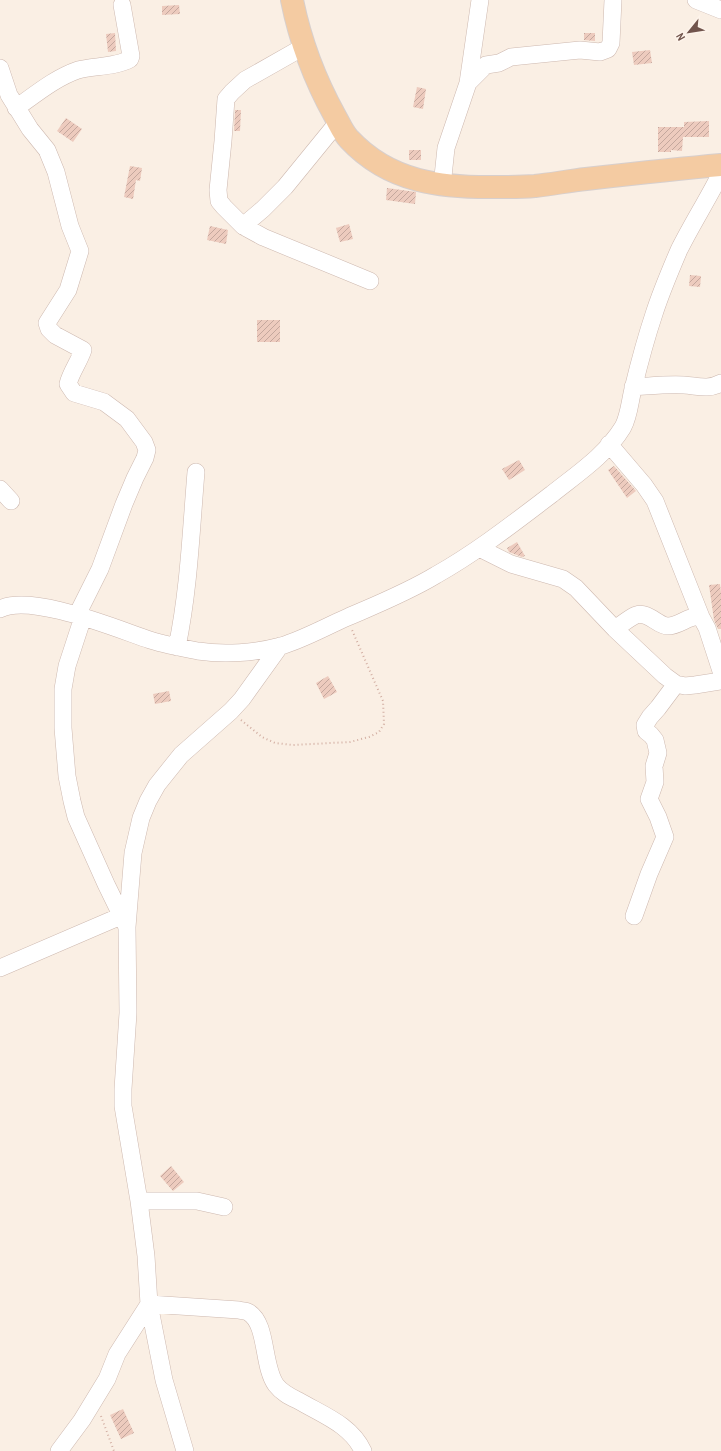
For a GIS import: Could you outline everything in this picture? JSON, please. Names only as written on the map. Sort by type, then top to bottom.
[{"type":"main road","points":[[292,0],[305,46],[326,100],[338,122],[348,138],[366,155],[393,172],[416,180],[442,186],[476,188],[534,186],[584,179],[721,165]]},
{"type":"street","points":[[442,186],[446,148],[468,82],[480,0]]},
{"type":"street","points":[[468,82],[486,65],[499,63],[511,57],[580,50],[604,51],[608,49],[611,43],[613,0]]},
{"type":"street","points":[[696,0],[721,10]]},
{"type":"street","points":[[16,108],[61,76],[80,70],[118,63],[130,59],[131,56],[122,5]]},
{"type":"street","points":[[305,46],[245,80],[226,99],[218,190],[219,201],[243,226],[263,237],[370,281]]},
{"type":"street","points":[[0,68],[9,95],[16,108],[30,130],[47,150],[56,172],[70,226],[80,251],[68,290],[47,323],[49,329],[55,335],[83,350],[79,362],[70,376],[68,384],[74,393],[104,402],[127,419],[144,442],[147,450],[80,616],[67,666],[63,689],[63,728],[68,776],[76,817],[124,922]]},
{"type":"street","points":[[243,226],[285,187],[338,122]]},
{"type":"street","points":[[2,605],[31,605],[80,616],[153,641],[176,647],[208,652],[230,653],[264,650],[317,633],[380,604],[433,577],[479,548],[574,477],[592,462],[625,424],[633,387],[654,312],[666,280],[680,250],[721,173]]},
{"type":"street","points":[[633,387],[684,385],[702,388],[714,387],[721,384]]},
{"type":"street","points":[[609,444],[644,485],[655,501],[701,617],[707,628],[721,671]]},
{"type":"street","points":[[176,647],[187,586],[196,472]]},
{"type":"street","points":[[479,548],[511,564],[563,579],[576,588],[615,629],[665,676],[676,684],[685,686],[721,681]]},
{"type":"street","points":[[615,629],[636,616],[649,617],[667,626],[678,624],[692,617],[701,617]]},
{"type":"street","points":[[185,1451],[164,1380],[149,1304],[146,1256],[124,1106],[123,1089],[128,1013],[124,922],[134,847],[141,818],[157,785],[181,755],[231,711],[251,687],[280,646]]},
{"type":"street","points":[[634,916],[649,874],[665,837],[658,816],[649,800],[655,782],[654,766],[658,753],[655,740],[646,731],[645,725],[676,684]]},
{"type":"street","points":[[0,968],[124,922]]},
{"type":"street","points":[[139,1201],[197,1202],[224,1207]]},
{"type":"street","points":[[59,1451],[82,1420],[107,1379],[117,1354],[149,1304]]},
{"type":"street","points":[[149,1304],[239,1310],[248,1312],[260,1325],[270,1374],[276,1384],[281,1390],[292,1397],[347,1429],[359,1441],[363,1451]]},
{"type":"path","points":[[231,711],[262,737],[275,743],[293,745],[350,742],[369,737],[379,732],[384,724],[383,701],[347,618]]},
{"type":"path","points":[[94,1400],[114,1451]]},
{"type":"building","points":[[179,5],[180,14],[162,15],[162,6]]},
{"type":"building","points":[[115,33],[116,51],[108,52],[106,34]]},
{"type":"building","points":[[584,33],[595,33],[595,41],[584,40]]},
{"type":"building","points":[[650,50],[652,63],[634,65],[632,52]]},
{"type":"building","points":[[417,87],[426,89],[423,109],[413,107]]},
{"type":"building","points":[[235,110],[241,110],[240,131],[234,131]]},
{"type":"building","points":[[66,118],[82,129],[73,142],[57,131]]},
{"type":"building","points":[[709,121],[709,137],[683,137],[682,151],[671,150],[671,152],[658,152],[658,127],[684,127],[684,122]]},
{"type":"building","points":[[409,150],[421,150],[421,160],[409,160]]},
{"type":"building","points":[[130,166],[142,168],[140,181],[136,180],[133,199],[124,197]]},
{"type":"building","points":[[387,188],[416,192],[415,204],[386,200]]},
{"type":"building","points":[[349,224],[353,239],[340,242],[336,228]]},
{"type":"building","points":[[210,226],[228,230],[226,244],[207,240]]},
{"type":"building","points":[[690,275],[701,276],[700,287],[689,286]]},
{"type":"building","points":[[257,320],[280,320],[280,342],[257,342]]},
{"type":"building","points":[[519,460],[525,470],[509,480],[502,469]]},
{"type":"building","points":[[614,466],[636,491],[627,498],[608,470]]},
{"type":"building","points":[[517,542],[525,556],[522,557],[509,552],[507,548]]},
{"type":"building","points":[[720,584],[721,629],[718,629],[714,620],[709,585]]},
{"type":"building","points":[[328,676],[337,692],[324,699],[316,683]]},
{"type":"building","points":[[169,691],[171,701],[155,704],[153,694]]},
{"type":"building","points":[[171,1166],[184,1182],[173,1191],[160,1176]]},
{"type":"building","points":[[123,1409],[134,1433],[121,1439],[110,1415]]}]
